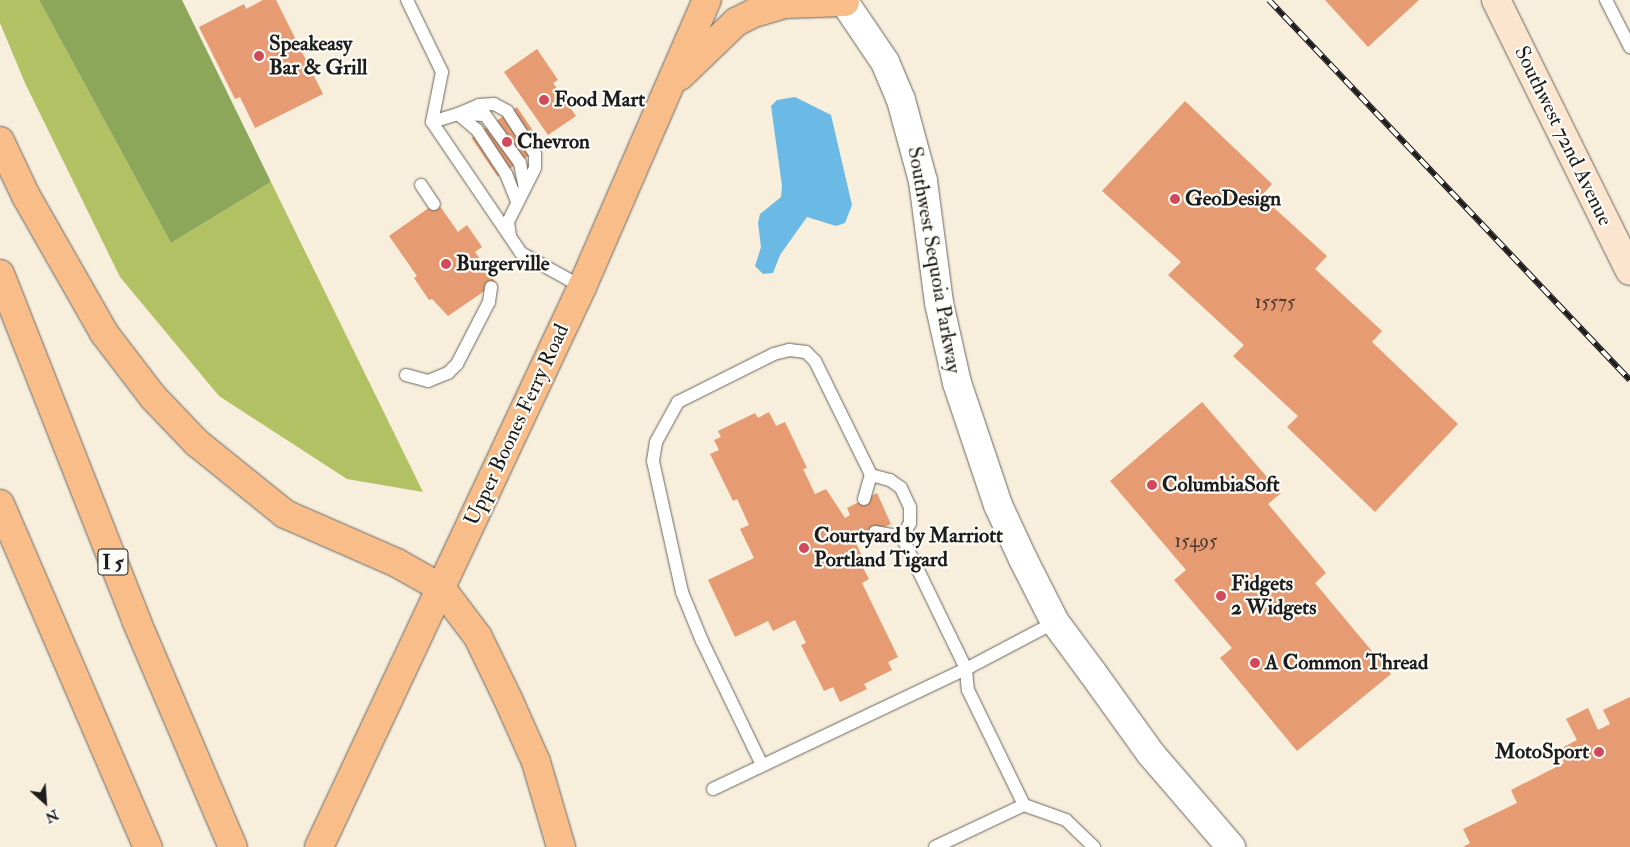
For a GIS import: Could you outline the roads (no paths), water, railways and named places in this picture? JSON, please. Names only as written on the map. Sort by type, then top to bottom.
[{"type":"main road","name":"Upper Boones Ferry Road","points":[[319,847],[582,287],[707,0]]},
{"type":"main road","name":"Southwest 72nd Avenue","points":[[1496,0],[1630,271]]},
{"type":"main road","points":[[672,84],[736,22],[754,13],[786,4],[844,1]]},
{"type":"main road","points":[[0,140],[26,196],[104,332],[153,397],[197,443],[285,514],[397,563],[441,588],[478,637],[508,699],[536,762],[561,847]]},
{"type":"main road","name":"I 5","points":[[0,274],[136,620],[233,847]]},
{"type":"main road","points":[[0,504],[148,847]]},
{"type":"street","name":"Southwest Sequoia Parkway","points":[[844,1],[885,62],[901,100],[924,181],[939,304],[957,384],[998,505],[1055,622],[1151,754],[1232,847]]},
{"type":"lane","points":[[407,0],[442,72],[432,122],[521,253],[582,287]]},
{"type":"lane","points":[[1606,0],[1630,47]]},
{"type":"lane","points":[[432,122],[479,105],[494,104],[507,111],[535,154],[535,168],[508,222],[510,237]]},
{"type":"lane","points":[[458,114],[473,112],[492,121],[520,163],[521,196]]},
{"type":"lane","points":[[458,114],[477,130],[521,196]]},
{"type":"lane","points":[[421,185],[434,204]]},
{"type":"lane","points":[[406,375],[428,381],[448,373],[457,364],[489,302],[491,287]]},
{"type":"lane","points":[[762,766],[702,641],[682,592],[653,461],[656,442],[678,402],[774,354],[789,350],[806,352],[815,361],[871,475],[864,499]]},
{"type":"lane","points":[[871,475],[890,480],[901,488],[910,507],[910,523],[902,537]]},
{"type":"lane","points":[[875,532],[902,537]]},
{"type":"lane","points":[[902,537],[966,669],[968,690],[1024,805],[1066,820],[1094,847]]},
{"type":"lane","points":[[713,790],[966,669],[1055,622]]},
{"type":"lane","points":[[934,847],[1024,805]]},
{"type":"water","points":[[795,97],[831,115],[852,205],[845,223],[836,226],[807,217],[780,255],[773,273],[763,274],[755,266],[761,247],[758,223],[760,214],[781,197],[782,186],[771,106],[777,100]]},
{"type":"railway","points":[[1269,0],[1630,380]]},
{"type":"place","name":"Speakeasy Bar & Grill","points":[[259,56]]},
{"type":"place","name":"Food Mart","points":[[544,100]]},
{"type":"place","name":"Chevron","points":[[507,142]]},
{"type":"place","name":"GeoDesign","points":[[1175,199]]},
{"type":"place","name":"Burgerville","points":[[446,264]]},
{"type":"place","name":"ColumbiaSoft","points":[[1152,485]]},
{"type":"place","name":"Courtyard by Marriott Portland Tigard","points":[[804,548]]},
{"type":"place","name":"Fidgets 2 Widgets","points":[[1221,596]]},
{"type":"place","name":"A Common Thread","points":[[1255,663]]},
{"type":"place","name":"MotoSport","points":[[1599,752]]}]
